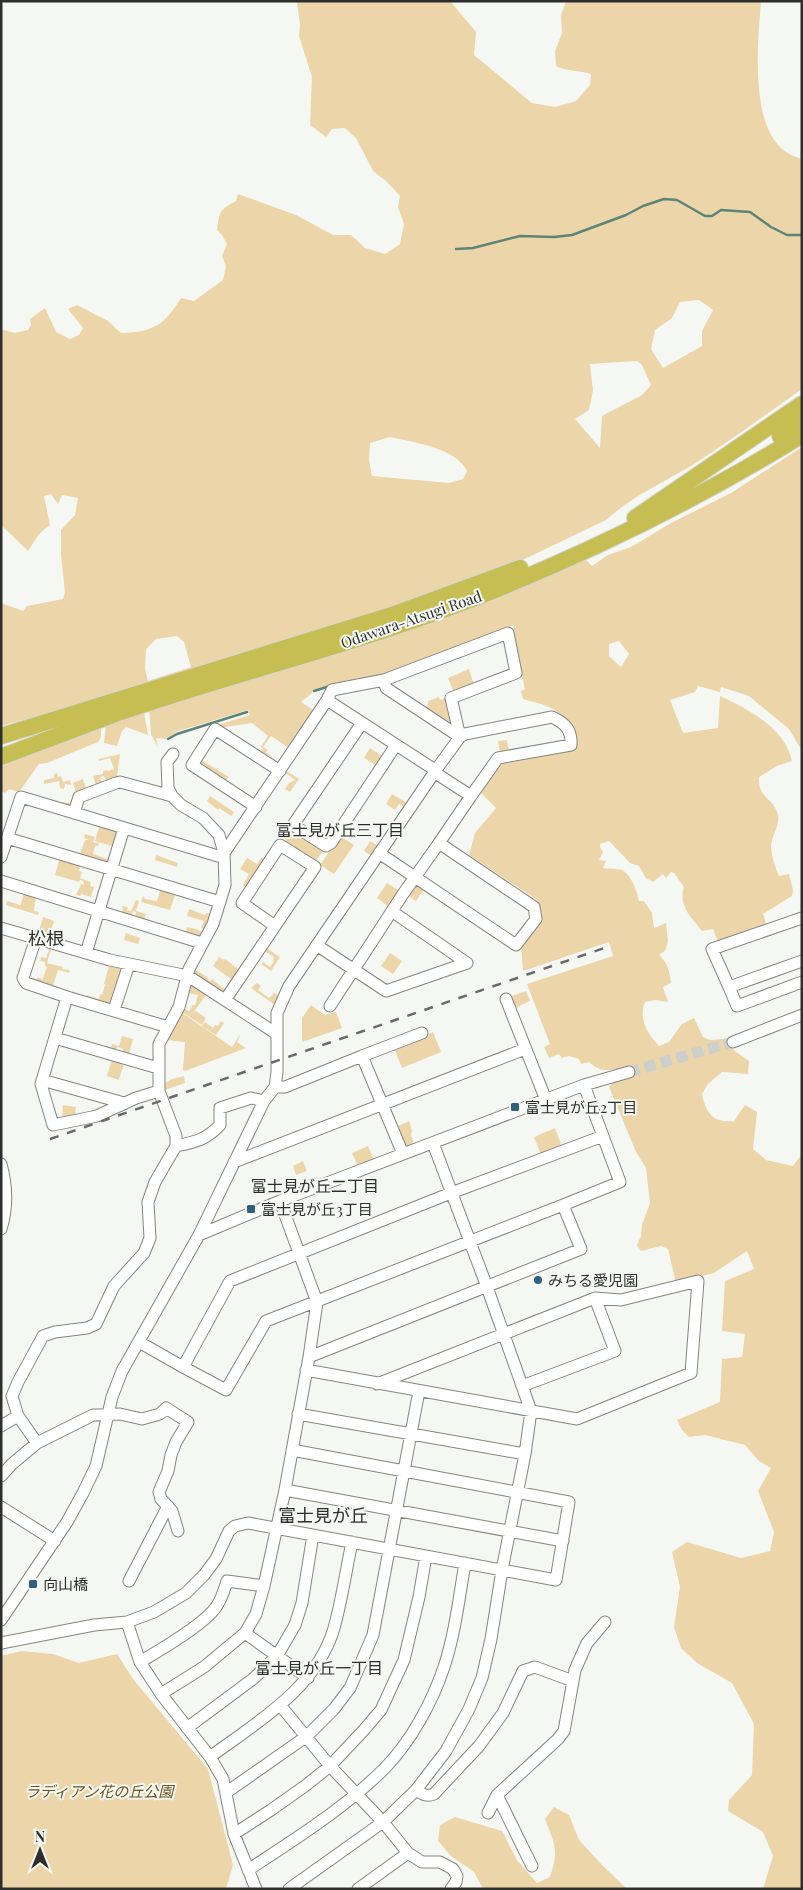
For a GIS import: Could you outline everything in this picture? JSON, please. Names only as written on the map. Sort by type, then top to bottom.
[{"type":"highway","points":[[635,518],[802,404]]},
{"type":"highway","name":"Odawara-Atsugi Road","points":[[1,736],[392,615],[528,565],[635,518],[722,471],[802,422]]},
{"type":"highway","name":"Odawara-Atsugi Road","points":[[1,757],[116,714],[384,630],[494,590],[593,548],[662,515],[740,473],[802,435]]},
{"type":"street","points":[[1,857],[21,797],[218,856],[224,853],[256,807],[332,690],[384,680],[508,632],[516,673],[451,698],[460,737]]},
{"type":"street","points":[[384,680],[386,688],[460,737]]},
{"type":"street","points":[[326,700],[436,770],[471,796]]},
{"type":"street","points":[[1,1620],[67,1522],[96,1466],[112,1397],[122,1371],[199,1235],[264,1101],[275,1087],[278,1072],[278,1013],[282,1000],[290,986],[460,737],[465,734],[552,717],[564,723],[571,735],[571,744],[498,758],[330,1006]]},
{"type":"street","points":[[362,723],[293,825],[326,846],[331,843],[396,745]]},
{"type":"street","points":[[256,807],[192,764],[215,729],[280,771]]},
{"type":"street","points":[[37,1443],[18,1416],[12,1396],[18,1382],[43,1336],[55,1332],[87,1328],[96,1324],[114,1286],[144,1253],[150,1238],[148,1202],[155,1182],[176,1146],[176,1136],[159,1091],[158,1046],[179,1007],[189,969],[213,924],[224,885],[224,853],[219,835],[212,827],[203,818],[181,805],[172,796],[168,788],[168,762],[173,754]]},
{"type":"street","points":[[74,813],[79,797],[120,782],[172,796]]},
{"type":"street","points":[[86,953],[113,870],[124,828]]},
{"type":"street","points":[[7,838],[220,902]]},
{"type":"street","points":[[379,853],[516,945],[536,919],[534,907],[439,843]]},
{"type":"street","points":[[225,1000],[275,926],[314,867],[280,845],[242,902],[275,926]]},
{"type":"street","points":[[1,881],[202,943]]},
{"type":"street","points":[[318,946],[386,991],[468,963],[393,912]]},
{"type":"street","points":[[802,918],[712,949],[737,1006],[802,982]]},
{"type":"street","points":[[1,928],[86,953],[188,976],[277,1034]]},
{"type":"street","points":[[36,938],[24,978],[26,983],[168,1027]]},
{"type":"street","points":[[729,987],[802,961]]},
{"type":"street","points":[[114,1010],[129,964]]},
{"type":"street","points":[[68,997],[42,1080],[53,1125],[97,1116],[124,1103],[159,1091]]},
{"type":"street","points":[[506,999],[546,1100]]},
{"type":"street","points":[[733,1042],[802,1015]]},
{"type":"street","points":[[275,1087],[286,1086],[422,1033]]},
{"type":"street","points":[[55,1038],[158,1068]]},
{"type":"street","points":[[234,1162],[525,1049]]},
{"type":"street","points":[[362,1056],[403,1154]]},
{"type":"street","points":[[199,1235],[280,1201],[584,1085],[629,1072]]},
{"type":"street","points":[[42,1080],[124,1103]]},
{"type":"street","points":[[139,1342],[226,1390],[266,1321],[620,1182],[584,1085]]},
{"type":"street","points":[[176,1146],[202,1140],[211,1134],[220,1125],[220,1108],[251,1098],[264,1101]]},
{"type":"street","points":[[183,1367],[230,1281],[451,1193],[603,1136]]},
{"type":"street","points":[[289,1889],[383,1822],[416,1790],[446,1751],[469,1709],[482,1678],[518,1492],[531,1410],[487,1287],[432,1143]]},
{"type":"street","points":[[1,1164],[6,1188],[1,1229]]},
{"type":"street","points":[[161,1694],[204,1667],[245,1633],[256,1614],[264,1586],[285,1490],[317,1302],[280,1201]]},
{"type":"street","points":[[309,1357],[581,1250],[563,1205]]},
{"type":"street","points":[[306,1370],[377,1384],[577,1419],[691,1373],[698,1281],[622,1300],[595,1298],[377,1384]]},
{"type":"street","points":[[522,1386],[615,1351],[595,1298]]},
{"type":"street","points":[[227,1792],[307,1736],[334,1709],[350,1688],[373,1635],[419,1391]]},
{"type":"street","points":[[1,1476],[37,1443],[93,1415],[120,1414],[142,1419],[160,1414],[166,1408],[188,1422],[176,1442],[168,1471],[159,1492],[161,1499],[172,1511],[178,1531]]},
{"type":"street","points":[[298,1414],[525,1454]]},
{"type":"street","points":[[1,1426],[18,1416]]},
{"type":"street","points":[[1,1643],[94,1624],[126,1622],[154,1612],[186,1593],[204,1575],[216,1559],[229,1531],[235,1526],[248,1523],[556,1580],[569,1502],[292,1450]]},
{"type":"street","points":[[285,1490],[562,1541]]},
{"type":"street","points":[[129,1581],[168,1506]]},
{"type":"street","points":[[4,1509],[55,1541]]},
{"type":"street","points":[[187,1728],[253,1679],[278,1656],[295,1625],[302,1603],[313,1535]]},
{"type":"street","points":[[210,1757],[280,1705],[308,1678],[323,1654],[334,1629],[352,1542]]},
{"type":"street","points":[[234,1834],[285,1801],[330,1766],[381,1710],[404,1660],[419,1597],[426,1556]]},
{"type":"street","points":[[248,1870],[299,1836],[356,1794],[386,1768],[406,1742],[422,1716],[444,1667],[452,1635],[465,1563]]},
{"type":"street","points":[[140,1662],[203,1620],[215,1609],[223,1596],[227,1581],[264,1586]]},
{"type":"street","points":[[126,1622],[140,1662],[161,1694],[210,1757],[223,1779],[234,1834],[256,1889]]},
{"type":"street","points":[[488,1813],[497,1795],[558,1739],[564,1731],[575,1670],[587,1643],[605,1622]]},
{"type":"street","points":[[245,1633],[308,1678]]},
{"type":"street","points":[[416,1790],[423,1795],[429,1796],[434,1794],[479,1746],[503,1712],[523,1671],[535,1667],[573,1681]]},
{"type":"street","points":[[280,1705],[330,1766],[383,1822],[408,1853],[422,1862],[440,1862],[453,1869],[457,1876],[456,1882],[451,1889]]},
{"type":"street","points":[[497,1795],[532,1866]]},
{"type":"street","points":[[358,1889],[408,1853]]},
{"type":"green space","points":[[294,1],[450,1],[476,32],[474,55],[532,103],[555,107],[576,101],[590,85],[591,74],[556,66],[555,51],[562,33],[561,15],[566,1],[761,1],[758,36],[758,78],[764,118],[771,135],[781,148],[785,152],[802,159],[802,389],[705,457],[636,497],[606,520],[508,567],[433,594],[149,686],[1,726],[1,603],[23,611],[27,606],[63,599],[65,593],[61,554],[61,530],[75,515],[78,498],[62,495],[58,504],[51,494],[44,496],[50,525],[39,534],[28,551],[1,525],[1,329],[15,333],[28,330],[31,325],[30,319],[45,308],[56,332],[70,339],[79,335],[83,328],[68,309],[77,305],[108,321],[121,333],[150,329],[169,315],[181,298],[194,301],[223,280],[226,266],[222,256],[227,244],[217,230],[218,220],[223,209],[236,201],[238,194],[296,215],[333,235],[351,235],[365,248],[385,254],[400,244],[404,224],[398,207],[400,196],[373,171],[356,138],[345,128],[332,129],[326,137],[310,125],[312,77],[299,36],[300,25],[297,3]],"holes":[[[699,300],[713,310],[702,331],[702,346],[663,368],[651,349],[655,330],[672,318],[680,302]],[[637,361],[642,365],[651,385],[642,395],[602,416],[600,448],[575,419],[589,410],[593,390],[590,364]],[[390,437],[433,447],[454,457],[462,463],[467,471],[463,479],[449,483],[372,476],[369,460],[370,443]],[[177,636],[184,642],[191,667],[148,681],[145,669],[146,649],[156,639]]]},
{"type":"green space","points":[[802,447],[802,751],[789,729],[749,696],[721,687],[720,692],[698,686],[695,692],[670,700],[683,733],[718,728],[720,696],[764,721],[782,739],[792,761],[777,766],[759,777],[759,784],[778,815],[778,823],[771,845],[772,853],[779,876],[789,874],[793,890],[792,896],[763,914],[767,926],[718,942],[713,929],[702,931],[690,916],[684,906],[684,887],[674,873],[671,872],[666,878],[663,874],[653,882],[646,878],[639,866],[630,863],[609,841],[600,844],[603,852],[599,860],[606,861],[603,868],[620,869],[626,872],[639,901],[644,901],[652,913],[654,928],[666,923],[668,941],[665,951],[659,955],[665,961],[668,968],[671,983],[663,987],[668,1002],[655,1000],[645,1002],[643,1020],[651,1037],[659,1046],[669,1042],[682,1024],[694,1018],[703,1037],[710,1040],[723,1039],[749,1061],[748,1074],[722,1072],[708,1084],[702,1094],[708,1111],[721,1120],[734,1121],[745,1105],[757,1112],[753,1149],[766,1160],[793,1166],[802,1154],[802,1889],[763,1889],[773,1856],[763,1832],[728,1811],[729,1800],[752,1775],[754,1724],[732,1683],[697,1663],[681,1648],[674,1627],[680,1587],[672,1552],[687,1542],[741,1558],[770,1551],[774,1532],[758,1491],[771,1468],[759,1461],[745,1445],[705,1435],[689,1437],[682,1430],[677,1420],[720,1402],[722,1359],[742,1357],[745,1334],[722,1331],[725,1281],[754,1269],[747,1251],[714,1273],[676,1283],[668,1249],[661,1246],[641,1251],[637,1245],[650,1203],[646,1168],[636,1152],[609,1087],[621,1077],[617,1069],[602,1070],[589,1062],[581,1064],[579,1059],[569,1056],[562,1058],[559,1054],[549,1058],[544,1047],[550,1044],[527,984],[613,956],[609,942],[523,971],[521,944],[540,922],[537,900],[469,855],[475,833],[496,808],[479,791],[500,764],[575,750],[577,736],[566,720],[555,710],[523,699],[521,691],[525,689],[513,639],[514,625],[381,677],[346,681],[312,691],[301,702],[312,709],[313,714],[289,748],[271,736],[263,747],[268,750],[266,752],[272,757],[272,758],[280,763],[275,765],[269,760],[271,757],[265,753],[263,756],[260,753],[263,748],[261,747],[268,736],[252,723],[219,728],[217,725],[250,715],[248,710],[178,731],[166,739],[156,738],[158,748],[151,734],[149,710],[531,583],[586,560],[592,566],[608,555],[631,547],[671,523],[731,493]],"holes":[[[619,641],[629,654],[621,667],[609,656],[609,644]]]},
{"type":"green space","points":[[469,669],[474,685],[454,693],[448,678]]},
{"type":"green space","points":[[439,697],[440,700],[448,697],[455,730],[424,709],[428,705],[428,701]]},
{"type":"green space","points":[[144,712],[148,735],[126,727],[122,731],[117,746],[104,743],[106,724]]},
{"type":"green space","points":[[94,728],[101,728],[101,737],[98,742],[47,763],[39,764],[19,792],[9,789],[5,793],[1,791],[1,767]]},
{"type":"green space","points":[[507,740],[509,751],[500,753],[498,741]]},
{"type":"green space","points":[[370,748],[383,757],[377,766],[364,758]]},
{"type":"green space","points":[[120,754],[117,777],[106,782],[104,776],[100,777],[102,784],[96,786],[93,776],[103,774],[103,771],[114,769],[110,758],[99,761],[99,759]]},
{"type":"green space","points":[[200,759],[229,777],[225,782],[198,765]]},
{"type":"green space","points":[[285,770],[299,779],[290,792],[285,789],[289,783],[295,780],[284,772]]},
{"type":"green space","points":[[57,773],[58,777],[61,776],[63,782],[70,780],[71,785],[65,784],[64,789],[60,788],[59,781],[44,784],[44,780],[54,778],[54,774]]},
{"type":"green space","points":[[83,779],[87,791],[73,806],[60,805],[61,802],[70,803],[74,791],[76,793],[73,783]]},
{"type":"green space","points":[[392,794],[407,803],[405,807],[399,804],[395,810],[386,804]]},
{"type":"green space","points":[[210,796],[234,812],[231,816],[219,808],[218,810],[207,801]]},
{"type":"green space","points":[[100,824],[118,830],[115,847],[95,841]]},
{"type":"green space","points":[[293,829],[324,850],[314,863],[284,843]]},
{"type":"green space","points":[[85,834],[95,837],[93,842],[99,843],[98,846],[95,846],[93,854],[111,860],[110,864],[79,857],[85,840],[89,840],[84,838]]},
{"type":"green space","points":[[340,836],[354,845],[334,874],[320,865]]},
{"type":"green space","points":[[370,841],[378,846],[372,856],[364,851]]},
{"type":"green space","points":[[156,855],[178,863],[177,867],[155,860]]},
{"type":"green space","points":[[60,857],[81,863],[79,871],[82,872],[80,878],[91,882],[90,886],[94,887],[91,897],[81,894],[80,896],[76,895],[81,884],[84,885],[83,881],[80,880],[79,882],[55,875]]},
{"type":"green space","points":[[262,857],[266,860],[247,888],[243,885],[249,874],[240,869],[247,858],[257,864]]},
{"type":"green space","points":[[416,881],[425,888],[416,901],[407,895]]},
{"type":"green space","points":[[387,883],[401,892],[389,907],[377,898]]},
{"type":"green space","points":[[161,888],[176,892],[170,910],[141,902],[143,896],[145,899],[157,901]]},
{"type":"green space","points":[[24,893],[36,895],[34,911],[39,912],[38,915],[6,905],[7,901],[20,905],[20,907]]},
{"type":"green space","points":[[136,900],[139,901],[136,911],[146,914],[144,921],[135,918],[136,912],[133,911],[131,917],[121,914],[123,908],[121,906],[128,907],[127,910],[131,911]]},
{"type":"green space","points":[[189,909],[205,915],[206,913],[212,914],[203,936],[198,938],[185,934],[187,927],[202,932],[203,929],[201,928],[204,921],[187,916]]},
{"type":"green space","points":[[43,917],[54,921],[49,937],[38,934]]},
{"type":"green space","points":[[126,933],[140,938],[138,944],[124,940]]},
{"type":"green space","points":[[265,947],[280,957],[271,971],[261,964],[263,962],[270,967],[274,961],[274,957],[263,950]]},
{"type":"green space","points":[[49,949],[51,949],[47,963],[70,970],[69,973],[58,970],[52,989],[29,981],[28,977],[37,979],[38,977],[42,981],[47,967],[45,962],[40,961],[41,957],[46,958]]},
{"type":"green space","points":[[390,953],[402,961],[393,974],[381,966]]},
{"type":"green space","points":[[219,957],[224,960],[221,965],[225,959],[241,971],[234,981],[213,966]]},
{"type":"green space","points":[[109,966],[122,969],[111,1005],[86,998],[87,995],[99,999],[105,985],[112,987],[104,984]]},
{"type":"green space","points":[[194,969],[209,978],[208,980],[212,979],[227,991],[223,994],[194,974],[192,971]]},
{"type":"green space","points":[[257,983],[261,986],[258,990],[269,998],[274,993],[279,995],[275,1005],[251,988]]},
{"type":"green space","points":[[193,984],[207,994],[193,1013],[196,1011],[206,1018],[202,1025],[182,1012],[183,1009],[190,1011],[192,1005],[195,1005],[198,995],[188,993]]},
{"type":"green space","points":[[526,991],[530,1001],[513,1009],[509,997]]},
{"type":"green space","points":[[311,1005],[325,1015],[336,1012],[342,1028],[302,1042],[302,1018]]},
{"type":"green space","points":[[181,1012],[232,1047],[241,1033],[237,1042],[246,1048],[185,1071],[183,1070],[185,1042],[165,1040]]},
{"type":"green space","points":[[221,1021],[224,1023],[216,1035],[202,1026],[205,1022],[213,1028],[215,1025],[218,1026]]},
{"type":"green space","points":[[433,1032],[441,1052],[402,1068],[394,1048]]},
{"type":"green space","points":[[122,1036],[133,1039],[128,1057],[122,1055],[123,1049],[118,1047],[110,1051],[112,1044],[119,1046]]},
{"type":"green space","points":[[112,1059],[124,1063],[119,1080],[107,1076]]},
{"type":"green space","points":[[184,1076],[185,1083],[165,1090],[164,1084],[172,1079]]},
{"type":"green space","points":[[63,1105],[76,1107],[75,1117],[62,1119]]},
{"type":"green space","points":[[409,1121],[414,1144],[407,1147],[398,1126]]},
{"type":"green space","points":[[555,1128],[562,1147],[541,1155],[534,1137]]},
{"type":"green space","points":[[368,1146],[374,1160],[358,1167],[352,1153]]},
{"type":"green space","points":[[303,1161],[307,1171],[296,1175],[293,1166]]},
{"type":"green space","name":"ラディアン花の丘公園","points":[[21,1651],[53,1654],[79,1663],[117,1654],[133,1679],[208,1769],[233,1865],[226,1889],[1,1889],[1,1656]]},
{"type":"green space","points":[[554,1807],[569,1815],[579,1840],[627,1889],[483,1889],[474,1872],[451,1856],[438,1841],[440,1825],[455,1817],[502,1831],[517,1860],[537,1883],[550,1877],[553,1868],[555,1848],[545,1819]]},
{"type":"waterway","points":[[456,249],[473,248],[520,236],[554,237],[572,235],[664,199],[677,200],[705,216],[712,216],[721,210],[750,212],[771,227],[787,235],[802,235]]},
{"type":"waterway","points":[[314,691],[330,686]]},
{"type":"waterway","points":[[168,739],[177,734],[247,712]]},
{"type":"tunnel","points":[[629,1072],[733,1042]]},
{"type":"railway","points":[[50,1139],[610,946]]},
{"type":"place","name":"富士見が丘2丁目","points":[[515,1107]]},
{"type":"place","name":"富士見が丘3丁目","points":[[251,1209]]},
{"type":"place","name":"みちる愛児園","points":[[538,1280]]},
{"type":"place","name":"向山橋","points":[[33,1584]]},
{"type":"district","name":"富士見が丘三丁目","points":[[340,829]]},
{"type":"district","name":"松根","points":[[46,938]]},
{"type":"district","name":"富士見が丘二丁目","points":[[315,1185]]},
{"type":"district","name":"富士見が丘","points":[[323,1515]]},
{"type":"district","name":"富士見が丘一丁目","points":[[319,1667]]}]
